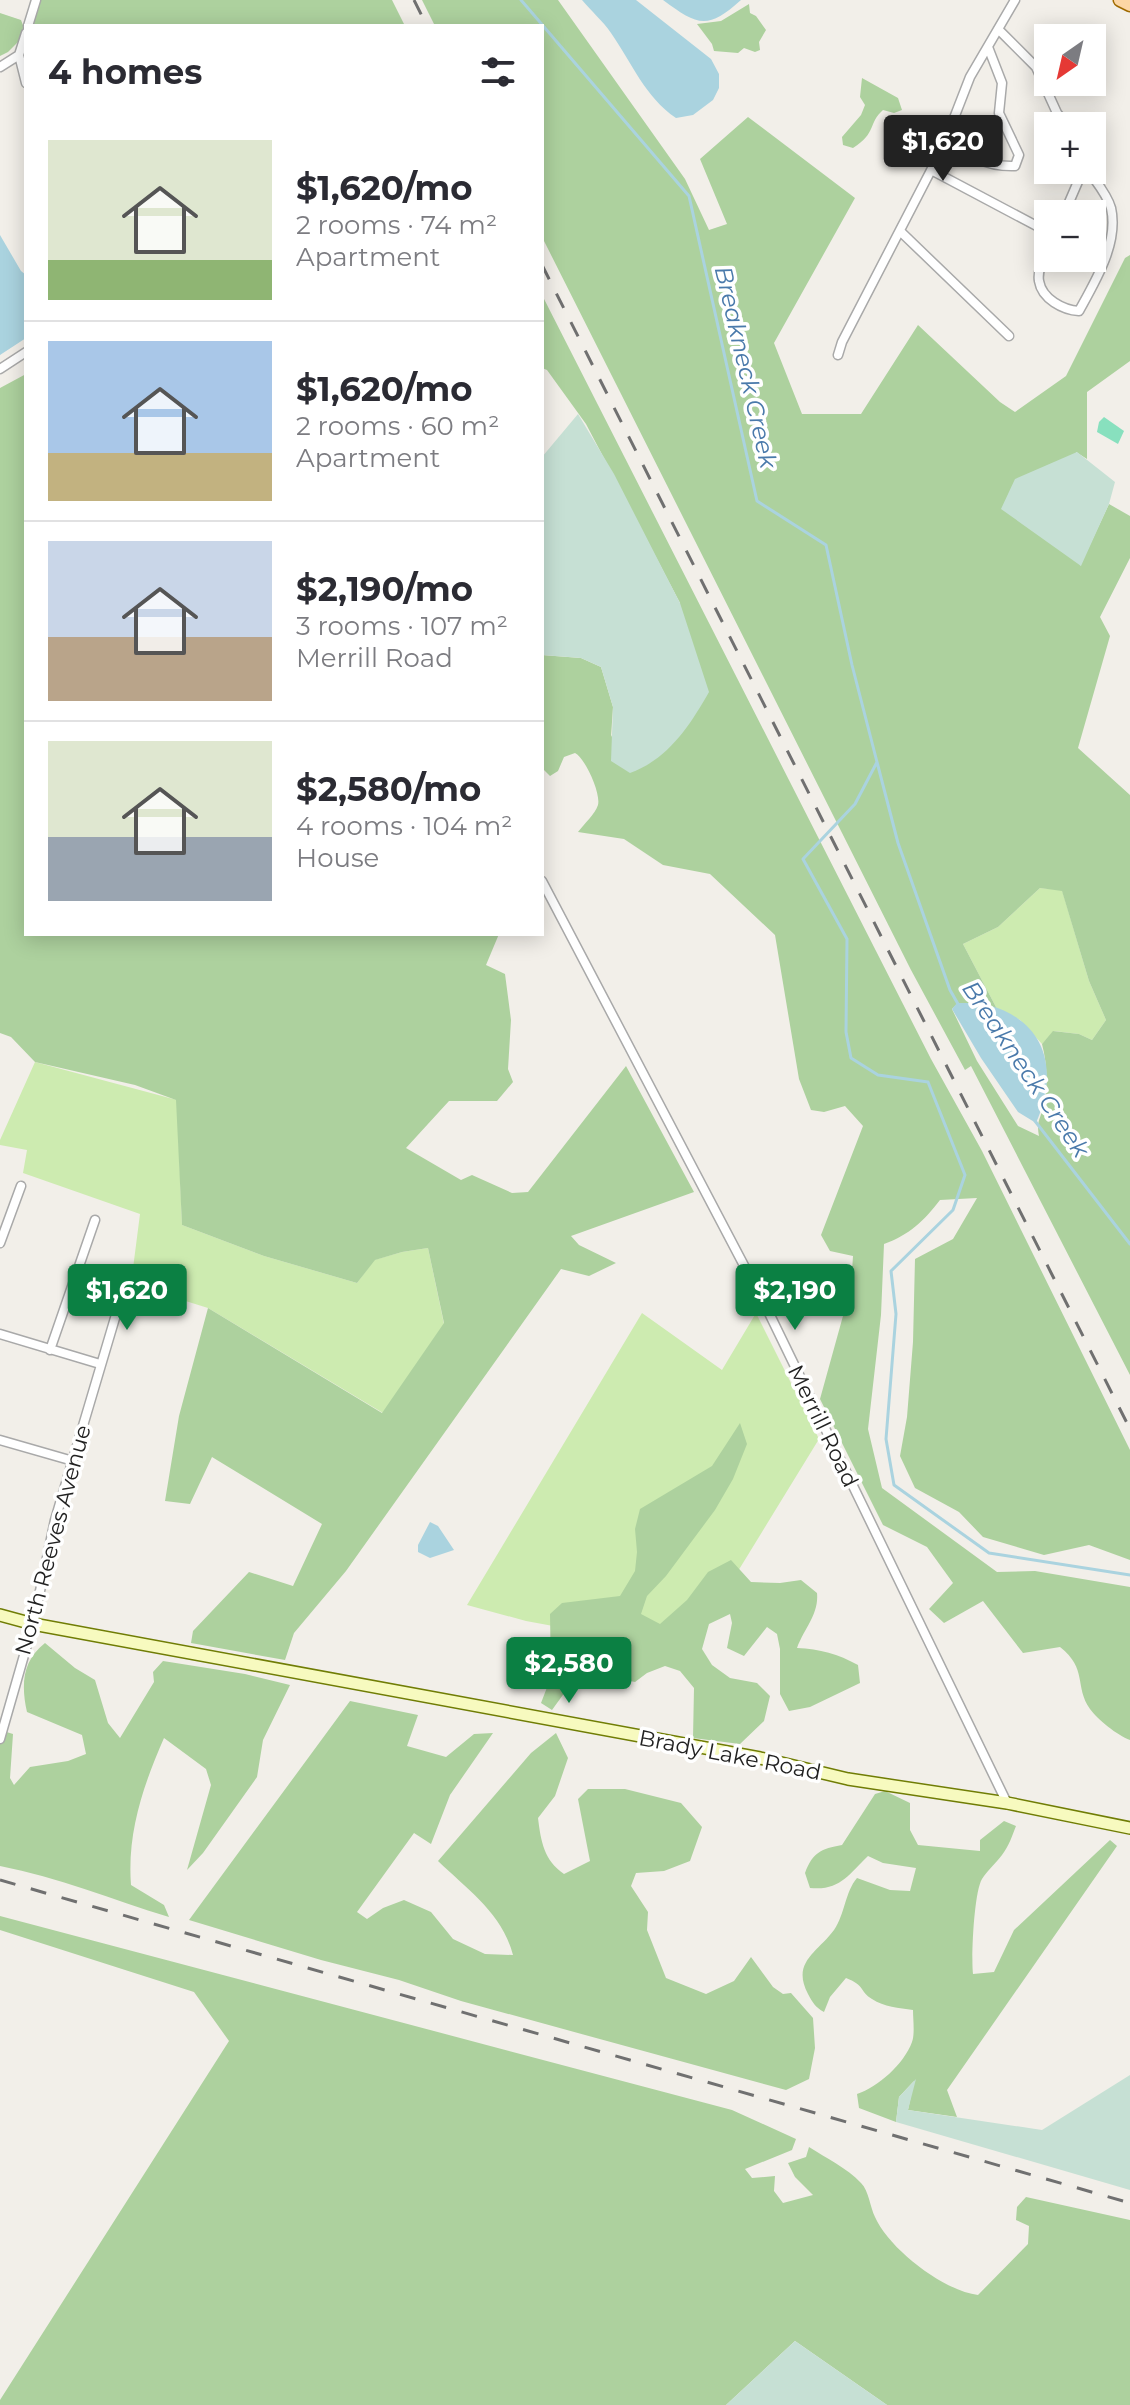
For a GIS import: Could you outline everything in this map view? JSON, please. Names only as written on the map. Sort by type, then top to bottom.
[{"type":"main road","points":[[1120,0],[1130,5]]},
{"type":"street","points":[[29,24],[36,0]]},
{"type":"street","points":[[838,355],[947,137],[970,77],[1015,0]]},
{"type":"street","points":[[998,29],[1036,67],[1057,112]]},
{"type":"street","points":[[24,39],[19,55],[24,75]]},
{"type":"street","points":[[947,137],[968,155],[996,167],[1015,166],[1019,155],[999,113],[1002,83],[988,47]]},
{"type":"street","points":[[0,67],[19,55]]},
{"type":"street","points":[[931,170],[1034,225]]},
{"type":"street","points":[[1097,184],[1111,207],[1113,223],[1106,255]]},
{"type":"street","points":[[901,232],[1009,336]]},
{"type":"street","points":[[1039,272],[1038,280],[1045,295],[1068,310],[1079,311],[1101,272]]},
{"type":"street","points":[[0,369],[24,353]]},
{"type":"street","name":"Merrill Road","points":[[544,885],[770,1315],[1007,1803]]},
{"type":"street","points":[[0,1243],[21,1186]]},
{"type":"street","points":[[50,1350],[95,1220]]},
{"type":"street","name":"North Reeves Avenue","points":[[0,1739],[33,1624],[47,1550],[123,1291]]},
{"type":"street","points":[[0,1334],[100,1364]]},
{"type":"street","points":[[0,1440],[73,1461]]},
{"type":"street","name":"Brady Lake Road","points":[[0,1615],[33,1624],[760,1758],[848,1779],[1007,1803],[1130,1828]]},
{"type":"green space","points":[[36,0],[392,0],[404,24],[29,24]]},
{"type":"green space","points":[[422,0],[558,0],[685,179],[709,230],[727,224],[700,159],[748,117],[855,198],[774,343],[802,414],[861,414],[918,325],[1000,402],[1015,412],[1066,376],[1125,258],[1130,255],[1130,361],[1087,392],[1087,459],[1076,452],[1080,566],[1109,504],[1130,516],[1130,558],[1100,617],[1110,636],[1078,748],[1130,795],[1130,1375],[971,1066],[965,1070],[911,970],[544,241],[544,24],[434,24]],"holes":[[[1040,888],[1062,891],[1089,981],[1106,1020],[1092,1040],[1079,1034],[1053,1031],[1042,1044],[1046,1081],[1038,1123],[1039,1136],[1018,1126],[977,1061],[952,1009],[958,1003],[988,1005],[997,1009],[963,944],[998,927]]]},
{"type":"green space","points":[[749,4],[750,13],[766,30],[759,42],[760,50],[755,52],[744,48],[738,53],[714,51],[697,24],[721,21]]},
{"type":"green space","points":[[0,13],[21,20],[24,36],[0,56]]},
{"type":"green space","points":[[24,36],[24,75],[19,55]]},
{"type":"green space","points":[[862,78],[898,98],[902,110],[894,113],[883,110],[866,138],[853,148],[843,145],[842,137],[861,115],[865,105],[860,97]]},
{"type":"green space","points":[[544,299],[931,1059],[982,1151],[1130,1450],[1130,1560],[1089,1545],[1044,1555],[983,1537],[959,1512],[915,1488],[900,1456],[907,1417],[913,1342],[915,1259],[953,1239],[977,1198],[940,1200],[915,1226],[884,1244],[881,1315],[868,1429],[882,1488],[997,1572],[1035,1571],[1130,1587],[1130,1740],[1108,1727],[1090,1709],[1082,1693],[1078,1670],[1060,1647],[1023,1653],[983,1601],[944,1623],[929,1609],[953,1583],[927,1547],[883,1525],[820,1399],[851,1287],[853,1256],[830,1251],[821,1235],[863,1126],[845,1106],[824,1112],[811,1110],[799,1079],[775,935],[710,874],[663,865],[624,839],[578,832],[594,812],[598,800],[587,768],[575,753],[564,757],[558,771],[550,776],[544,770],[544,655],[581,658],[601,667],[613,707],[611,737],[680,603],[586,424],[544,369]]},
{"type":"green space","points":[[24,375],[24,936],[498,936],[486,965],[505,974],[511,1020],[508,1069],[513,1082],[497,1101],[449,1101],[406,1148],[461,1180],[472,1175],[512,1193],[528,1192],[626,1066],[694,1192],[571,1236],[579,1245],[616,1263],[589,1276],[561,1269],[346,1571],[294,1633],[285,1660],[191,1643],[193,1631],[249,1572],[293,1586],[322,1524],[212,1457],[190,1504],[165,1501],[179,1416],[208,1308],[382,1413],[444,1323],[428,1248],[375,1260],[357,1283],[264,1256],[182,1225],[176,1100],[135,1085],[35,1062],[11,1037],[0,1033],[0,388]]},
{"type":"green space","points":[[578,414],[614,474],[680,603],[709,692],[676,740],[656,759],[630,773],[611,761],[613,707],[601,667],[581,658],[544,655],[544,455]]},
{"type":"green space","points":[[1104,417],[1124,431],[1118,444],[1097,432],[1099,422]]},
{"type":"green space","points":[[1077,452],[1115,482],[1109,504],[1081,566],[1001,509],[1015,479]]},
{"type":"green space","points":[[1040,888],[1062,890],[1089,981],[1106,1020],[1092,1040],[1079,1034],[1054,1031],[1042,1044],[1020,1020],[997,1009],[963,944],[998,927]]},
{"type":"green space","points":[[35,1062],[177,1100],[182,1225],[264,1256],[357,1283],[374,1260],[428,1248],[444,1324],[383,1413],[208,1308],[131,1284],[140,1214],[23,1173],[27,1150],[0,1145]]},
{"type":"green space","points":[[642,1313],[722,1370],[756,1313],[819,1439],[689,1651],[526,1621],[467,1605]]},
{"type":"green space","points":[[740,1423],[747,1444],[733,1479],[715,1510],[666,1576],[647,1596],[641,1614],[660,1624],[687,1600],[708,1572],[731,1560],[751,1582],[801,1580],[817,1593],[817,1601],[797,1648],[829,1653],[858,1665],[860,1683],[810,1707],[789,1711],[780,1694],[777,1634],[767,1627],[744,1656],[727,1648],[732,1623],[730,1614],[709,1624],[702,1649],[712,1665],[730,1678],[757,1683],[770,1696],[764,1721],[740,1744],[693,1738],[694,1688],[680,1671],[665,1666],[635,1682],[591,1673],[572,1676],[552,1710],[541,1703],[551,1677],[550,1614],[562,1603],[620,1596],[635,1571],[635,1529],[640,1509],[712,1466]]},
{"type":"green space","points":[[45,1643],[95,1680],[108,1723],[120,1738],[154,1682],[153,1672],[163,1661],[245,1674],[290,1685],[263,1740],[257,1777],[203,1853],[187,1870],[211,1785],[206,1769],[164,1738],[138,1810],[130,1866],[131,1885],[164,1905],[169,1917],[64,1882],[0,1866],[0,1730],[13,1734],[10,1778],[14,1785],[30,1767],[68,1761],[86,1754],[82,1735],[27,1712],[25,1674],[37,1650]]},
{"type":"green space","points":[[350,1701],[418,1715],[407,1746],[446,1757],[474,1734],[493,1733],[450,1795],[431,1844],[414,1833],[357,1912],[367,1919],[383,1908],[404,1900],[431,1912],[453,1939],[485,1954],[513,1955],[492,1914],[438,1861],[531,1753],[556,1733],[568,1758],[555,1796],[538,1818],[542,1843],[552,1863],[564,1874],[590,1861],[578,1799],[588,1789],[625,1789],[681,1803],[702,1827],[690,1861],[664,1871],[636,1873],[631,1886],[648,1912],[647,1930],[666,1978],[706,1994],[734,1981],[751,1957],[773,1987],[783,1994],[791,1993],[813,2018],[815,2048],[809,2079],[786,2090],[461,2001],[399,1980],[189,1920]]},
{"type":"green space","points":[[885,1791],[910,1803],[910,1830],[918,1845],[980,1851],[980,1840],[1004,1821],[1016,1826],[1004,1852],[979,1886],[973,1974],[994,1972],[1014,1930],[1110,1840],[1117,1846],[947,2090],[957,2117],[908,2110],[914,2081],[899,2097],[896,2122],[859,2108],[857,2094],[889,2074],[908,2050],[913,2035],[913,2010],[877,2002],[846,1978],[830,1997],[824,2012],[813,2002],[804,1983],[805,1965],[834,1930],[857,1878],[890,1890],[910,1891],[916,1868],[883,1863],[868,1856],[843,1880],[829,1887],[810,1888],[805,1873],[811,1860],[819,1853],[842,1845],[875,1794]]},
{"type":"green space","points":[[0,1916],[732,2110],[796,2139],[792,2150],[745,2169],[752,2178],[775,2176],[774,2191],[783,2203],[813,2195],[795,2177],[788,2163],[806,2157],[809,2147],[861,2183],[882,2229],[905,2255],[934,2277],[964,2292],[978,2295],[1028,2244],[1029,2226],[1016,2220],[1017,2207],[1026,2197],[1130,2220],[1130,2405],[887,2405],[795,2341],[726,2405],[0,2405],[0,2400],[229,2041],[194,1992],[0,1930]]},
{"type":"green space","points":[[1130,2075],[1130,2190],[896,2122],[899,2097],[916,2079],[908,2110],[1042,2130]]},
{"type":"green space","points":[[795,2341],[887,2405],[726,2405]]},
{"type":"water","points":[[582,0],[636,0],[711,59],[719,74],[719,88],[713,100],[693,115],[676,118],[665,110],[647,90],[608,29]]},
{"type":"water","points":[[663,0],[741,0],[719,17],[702,21],[685,15]]},
{"type":"water","points":[[0,235],[24,273],[24,339],[0,355]]},
{"type":"water","points":[[957,1003],[984,1004],[1008,1013],[1024,1023],[1035,1036],[1043,1051],[1046,1067],[1043,1104],[1036,1123],[1018,1112],[981,1058],[952,1009]]},
{"type":"water","points":[[430,1522],[438,1526],[454,1550],[430,1558],[418,1552],[418,1545]]},
{"type":"waterway","name":"Breakneck Creek","points":[[521,0],[542,24]]},
{"type":"waterway","name":"Breakneck Creek","points":[[544,27],[689,196],[757,501],[826,545],[877,762],[855,804],[803,859],[847,939],[846,1032],[851,1058],[878,1075],[928,1082],[965,1175],[953,1210],[891,1271],[896,1314],[886,1439],[894,1485],[989,1553],[1130,1575]]},
{"type":"waterway","name":"Breakneck Creek","points":[[877,762],[898,843],[950,990],[958,1004]]},
{"type":"waterway","name":"Breakneck Creek","points":[[1035,1121],[1130,1244]]},
{"type":"railway","points":[[414,0],[426,24]]},
{"type":"railway","points":[[544,269],[1130,1429]]},
{"type":"railway","points":[[0,1880],[1130,2203]]}]
